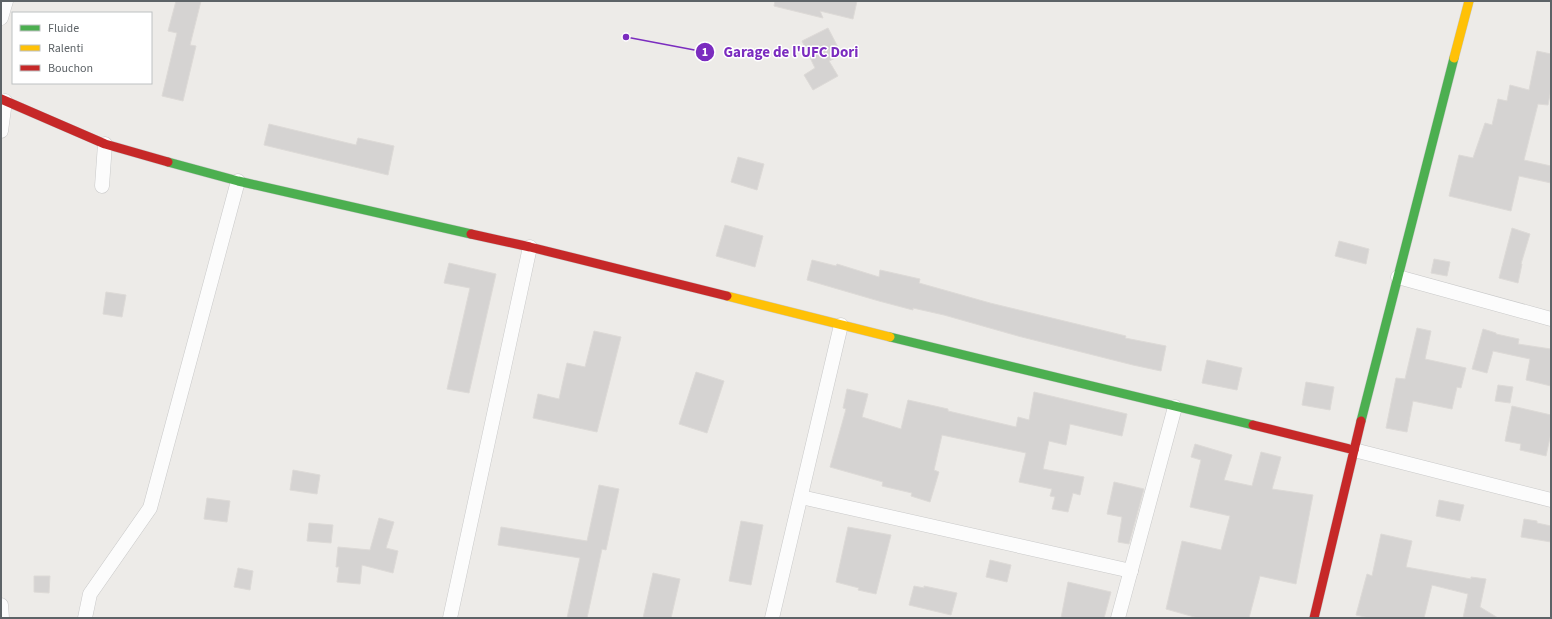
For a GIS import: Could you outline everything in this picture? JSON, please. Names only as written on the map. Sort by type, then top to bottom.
[{"type":"street","points":[[1,18],[6,1]]},
{"type":"street","points":[[1314,618],[1354,450],[1469,1]]},
{"type":"street","points":[[1,131],[3,100],[105,144],[238,181],[530,247],[1551,500]]},
{"type":"street","points":[[102,186],[105,144]]},
{"type":"street","points":[[86,618],[90,594],[150,508],[238,181]]},
{"type":"street","points":[[450,618],[530,247]]},
{"type":"street","points":[[1398,277],[1551,319]]},
{"type":"street","points":[[772,618],[841,325]]},
{"type":"street","points":[[1118,618],[1175,407]]},
{"type":"street","points":[[801,497],[1130,571]]},
{"type":"street","points":[[1,605],[2,618]]},
{"type":"building","points":[[176,1],[201,1],[190,45],[196,46],[183,101],[162,96],[177,33],[168,31]]},
{"type":"building","points":[[775,1],[857,1],[853,19],[820,11],[823,18],[774,6]]},
{"type":"building","points":[[828,28],[842,55],[829,61],[838,76],[813,90],[804,75],[815,68],[802,41]]},
{"type":"building","points":[[1537,51],[1551,54],[1551,89],[1548,105],[1538,104],[1524,160],[1551,166],[1551,183],[1519,176],[1511,211],[1449,196],[1459,155],[1473,158],[1485,123],[1492,125],[1498,99],[1507,101],[1510,85],[1529,90]]},
{"type":"building","points":[[269,124],[356,145],[358,138],[394,146],[388,175],[264,145]]},
{"type":"building","points":[[738,157],[764,164],[757,190],[731,182]]},
{"type":"building","points":[[725,225],[763,236],[755,267],[716,256]]},
{"type":"building","points":[[1512,228],[1530,234],[1521,264],[1518,283],[1499,278]]},
{"type":"building","points":[[1339,241],[1369,249],[1366,264],[1335,256]]},
{"type":"building","points":[[1434,259],[1450,262],[1447,276],[1431,273]]},
{"type":"building","points":[[812,260],[836,266],[837,264],[879,277],[880,270],[920,279],[919,283],[990,303],[1126,336],[1125,338],[1166,346],[1161,371],[1018,336],[944,315],[913,308],[913,310],[807,280]]},
{"type":"building","points":[[449,263],[496,274],[469,393],[447,389],[470,288],[444,283]]},
{"type":"building","points":[[106,292],[126,295],[122,317],[103,314]]},
{"type":"building","points":[[1417,328],[1431,331],[1425,359],[1466,368],[1461,388],[1457,387],[1452,409],[1413,401],[1407,432],[1386,428],[1396,378],[1405,379]]},
{"type":"building","points":[[1483,329],[1496,334],[1519,339],[1518,344],[1551,349],[1551,386],[1526,380],[1530,359],[1493,351],[1487,373],[1472,369]]},
{"type":"building","points":[[594,331],[621,337],[597,432],[533,418],[538,394],[559,399],[567,363],[585,367]]},
{"type":"building","points":[[1207,360],[1242,368],[1237,390],[1202,383]]},
{"type":"building","points":[[696,372],[724,381],[707,433],[679,424]]},
{"type":"building","points":[[1306,382],[1334,387],[1330,410],[1302,405]]},
{"type":"building","points":[[1498,385],[1513,387],[1510,403],[1495,401]]},
{"type":"building","points":[[847,389],[868,394],[862,417],[901,429],[908,400],[1016,427],[1018,417],[1029,420],[1034,392],[1127,414],[1122,436],[1070,424],[1066,445],[1049,441],[1043,469],[1084,477],[1080,495],[1073,493],[1068,512],[1052,509],[1055,497],[1050,496],[1052,489],[1019,482],[1026,453],[942,435],[934,470],[939,472],[930,502],[911,496],[912,493],[882,486],[883,482],[830,467],[846,409],[843,408]]},
{"type":"building","points":[[1512,406],[1551,415],[1551,433],[1546,456],[1520,450],[1521,444],[1505,441]]},
{"type":"building","points":[[1195,444],[1232,455],[1224,480],[1252,486],[1261,452],[1281,457],[1272,489],[1313,495],[1296,584],[1260,576],[1249,618],[1198,618],[1166,609],[1182,541],[1221,550],[1230,516],[1190,507],[1201,460],[1191,457]]},
{"type":"building","points":[[293,470],[320,475],[317,494],[290,490]]},
{"type":"building","points":[[1114,482],[1144,489],[1129,544],[1118,542],[1122,517],[1107,514]]},
{"type":"building","points":[[599,485],[619,489],[606,550],[602,549],[587,618],[567,618],[580,558],[498,545],[501,527],[587,541]]},
{"type":"building","points":[[207,498],[230,501],[227,522],[204,519]]},
{"type":"building","points":[[1439,500],[1464,505],[1460,521],[1436,516]]},
{"type":"building","points":[[379,518],[394,522],[386,548],[398,551],[393,573],[362,565],[360,584],[337,582],[339,567],[336,567],[338,547],[370,550]]},
{"type":"building","points":[[1524,519],[1537,521],[1537,523],[1551,526],[1551,542],[1521,537]]},
{"type":"building","points":[[741,521],[763,525],[751,585],[729,581]]},
{"type":"building","points":[[309,523],[333,525],[331,543],[307,541]]},
{"type":"building","points":[[848,527],[891,535],[876,594],[858,590],[859,588],[836,582]]},
{"type":"building","points":[[1381,534],[1412,541],[1406,567],[1471,579],[1471,577],[1486,579],[1480,607],[1498,618],[1463,618],[1468,594],[1432,585],[1424,618],[1369,618],[1356,615],[1367,574],[1372,576]]},
{"type":"building","points":[[990,560],[1011,565],[1007,582],[986,577]]},
{"type":"building","points":[[238,568],[253,571],[250,590],[234,587]]},
{"type":"building","points":[[653,573],[680,579],[671,618],[643,618]]},
{"type":"building","points":[[34,576],[50,576],[49,593],[34,592]]},
{"type":"building","points":[[1068,582],[1111,592],[1104,618],[1061,618]]},
{"type":"building","points":[[914,586],[924,588],[924,586],[957,593],[951,615],[909,605]]},
{"type":"traffic: fast","points":[[1361,421],[1454,58]]},
{"type":"traffic: fast","points":[[168,162],[238,181],[471,234]]},
{"type":"traffic: fast","points":[[890,337],[1253,425]]},
{"type":"traffic: slow","points":[[1454,58],[1469,1]]},
{"type":"traffic: slow","points":[[727,296],[890,337]]},
{"type":"traffic: jam","points":[[1,99],[105,144],[168,162]]},
{"type":"traffic: jam","points":[[471,234],[530,247],[727,296]]},
{"type":"traffic: jam","points":[[1314,618],[1361,421]]},
{"type":"traffic: jam","points":[[1253,425],[1354,450]]},
{"type":"place","name":"Garage de l'UFC Dori","points":[[626,37]]}]
